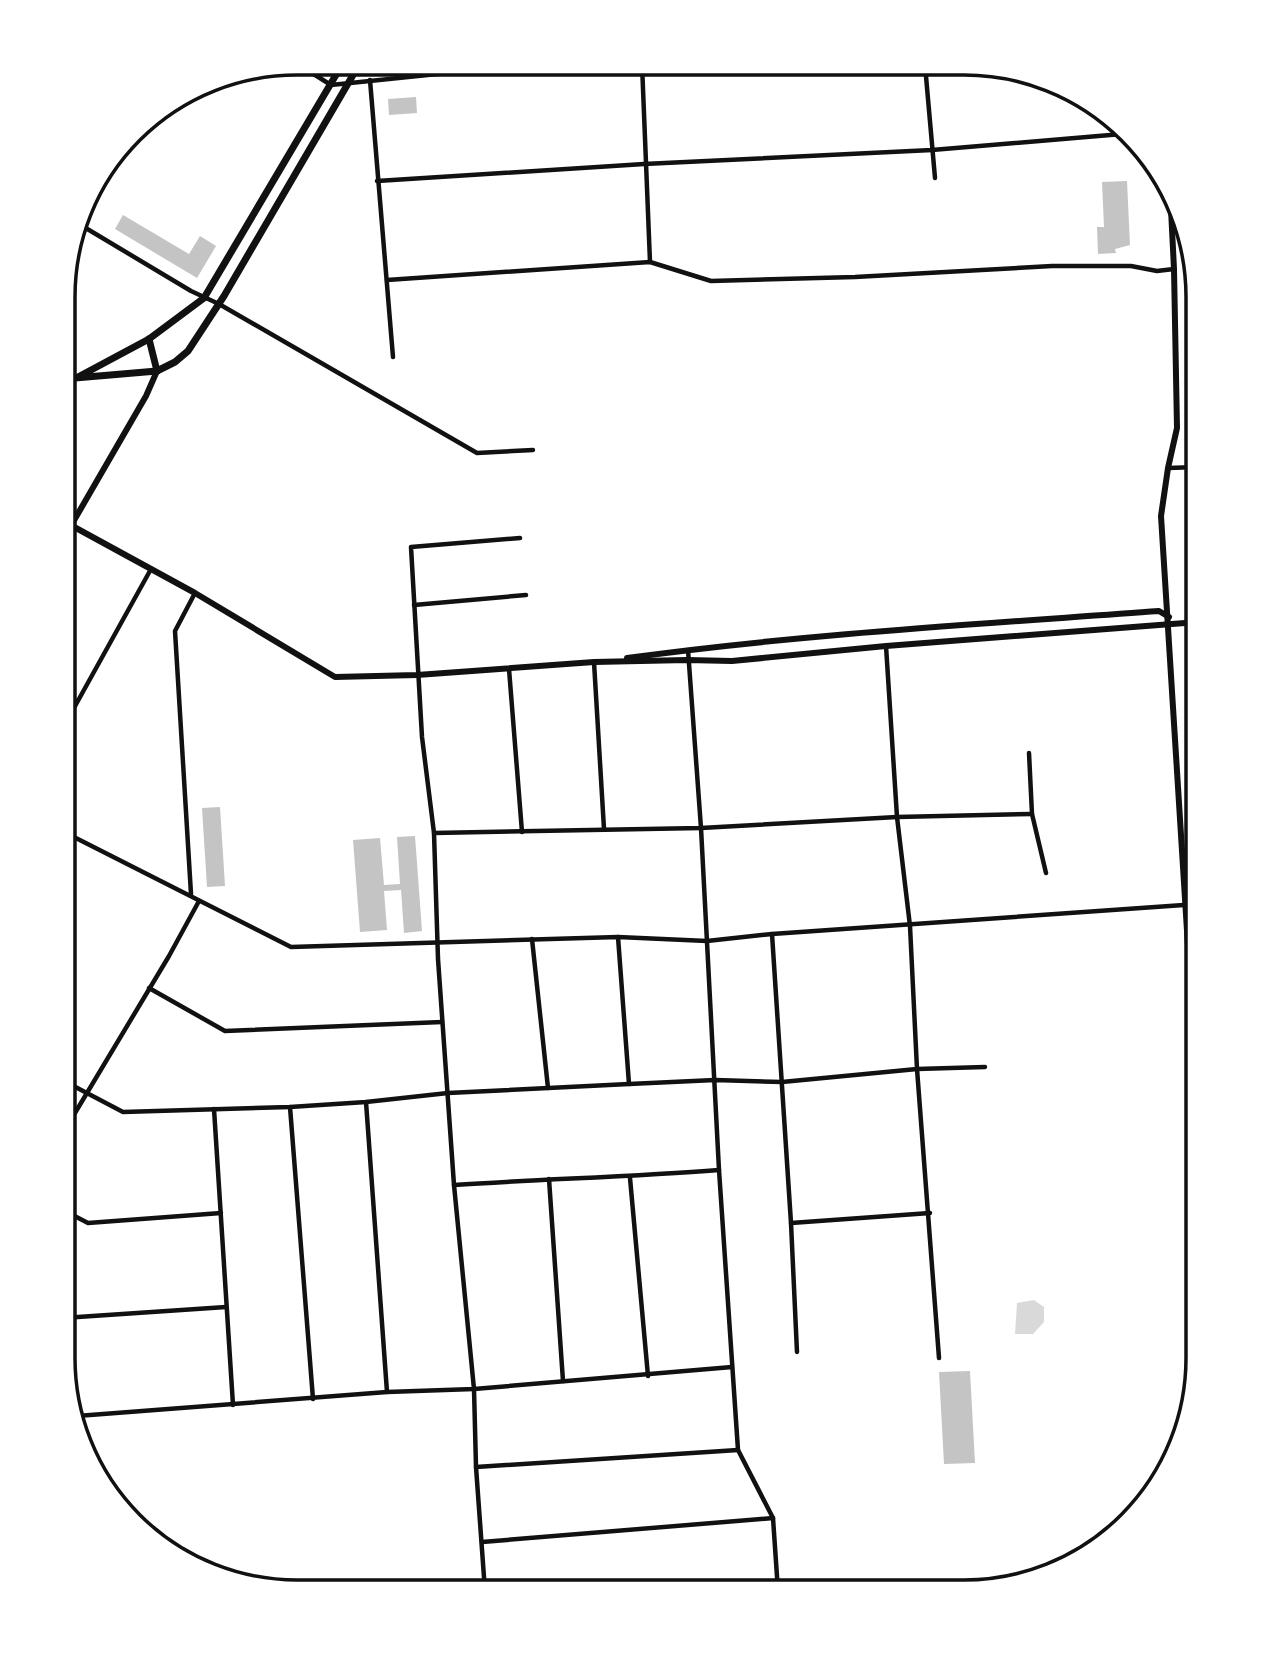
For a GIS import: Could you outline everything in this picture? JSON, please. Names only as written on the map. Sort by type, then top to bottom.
[{"type":"main road","points":[[75,379],[149,339],[204,298],[336,75]]},
{"type":"main road","points":[[75,379],[157,371],[175,362],[188,351],[219,304],[353,75]]},
{"type":"main road","points":[[149,339],[157,371]]},
{"type":"street","points":[[315,75],[331,85],[427,75]]},
{"type":"street","points":[[642,75],[650,262]]},
{"type":"street","points":[[926,75],[935,178]]},
{"type":"street","points":[[370,80],[393,357]]},
{"type":"street","points":[[377,181],[932,150],[1115,135]]},
{"type":"street","points":[[1172,220],[1177,428],[1167,468],[1161,516],[1185,925]]},
{"type":"street","points":[[86,228],[477,453],[533,450]]},
{"type":"street","points":[[387,280],[650,262],[711,281],[855,277],[1052,266],[1130,266],[1157,271],[1174,270]]},
{"type":"street","points":[[75,513],[146,396],[157,371]]},
{"type":"street","points":[[1167,468],[1186,467]]},
{"type":"street","points":[[75,528],[195,593],[335,677],[417,675],[594,662],[732,661],[1169,620],[1186,621]]},
{"type":"street","points":[[484,1580],[476,1467],[474,1389],[454,1185],[437,942],[434,833],[417,675],[411,547],[520,538]]},
{"type":"street","points":[[75,706],[151,569]]},
{"type":"street","points":[[191,895],[175,631],[195,593]]},
{"type":"street","points":[[414,605],[526,595]]},
{"type":"street","points":[[594,662],[688,649],[929,627],[1159,611],[1169,620]]},
{"type":"street","points":[[886,646],[897,817],[911,926],[917,1069],[939,1358]]},
{"type":"street","points":[[688,649],[738,1450],[773,1518],[777,1580]]},
{"type":"street","points":[[594,662],[604,829]]},
{"type":"street","points":[[509,668],[522,832]]},
{"type":"street","points":[[1029,752],[1032,814],[1046,873]]},
{"type":"street","points":[[434,833],[701,828],[897,817],[1032,814]]},
{"type":"street","points":[[75,837],[291,947],[618,937],[707,941],[1184,905]]},
{"type":"street","points":[[75,1112],[199,900]]},
{"type":"street","points":[[772,934],[797,1352]]},
{"type":"street","points":[[618,937],[629,1084]]},
{"type":"street","points":[[532,939],[548,1088]]},
{"type":"street","points":[[149,988],[225,1031],[442,1022]]},
{"type":"street","points":[[75,1087],[123,1112],[290,1107],[448,1093],[715,1080],[782,1082],[917,1069],[985,1067]]},
{"type":"street","points":[[366,1102],[387,1392]]},
{"type":"street","points":[[290,1107],[313,1399]]},
{"type":"street","points":[[214,1109],[233,1405]]},
{"type":"street","points":[[454,1185],[549,1179],[630,1178],[719,1170]]},
{"type":"street","points":[[630,1178],[648,1376]]},
{"type":"street","points":[[549,1179],[563,1381]]},
{"type":"street","points":[[75,1216],[88,1223],[221,1213]]},
{"type":"street","points":[[791,1223],[930,1213]]},
{"type":"street","points":[[75,1317],[227,1307]]},
{"type":"street","points":[[84,1416],[387,1392],[474,1389],[648,1376],[732,1367]]},
{"type":"street","points":[[476,1467],[738,1450]]},
{"type":"street","points":[[482,1542],[773,1518]]},
{"type":"shaded area","points":[[1034,1300],[1044,1307],[1044,1322],[1033,1334],[1015,1334],[1017,1303]]},
{"type":"building","points":[[416,97],[417,113],[389,115],[388,99]]},
{"type":"building","points":[[1127,181],[1130,245],[1115,249],[1116,253],[1098,254],[1097,227],[1104,227],[1102,182]]},
{"type":"building","points":[[123,215],[189,254],[200,236],[216,246],[197,278],[115,229]]},
{"type":"building","points":[[220,807],[225,886],[207,887],[202,808]]},
{"type":"building","points":[[415,836],[422,931],[404,933],[401,890],[384,891],[387,930],[360,932],[353,840],[380,838],[384,885],[400,884],[397,837]]},
{"type":"building","points":[[970,1371],[975,1463],[944,1464],[939,1372]]}]
